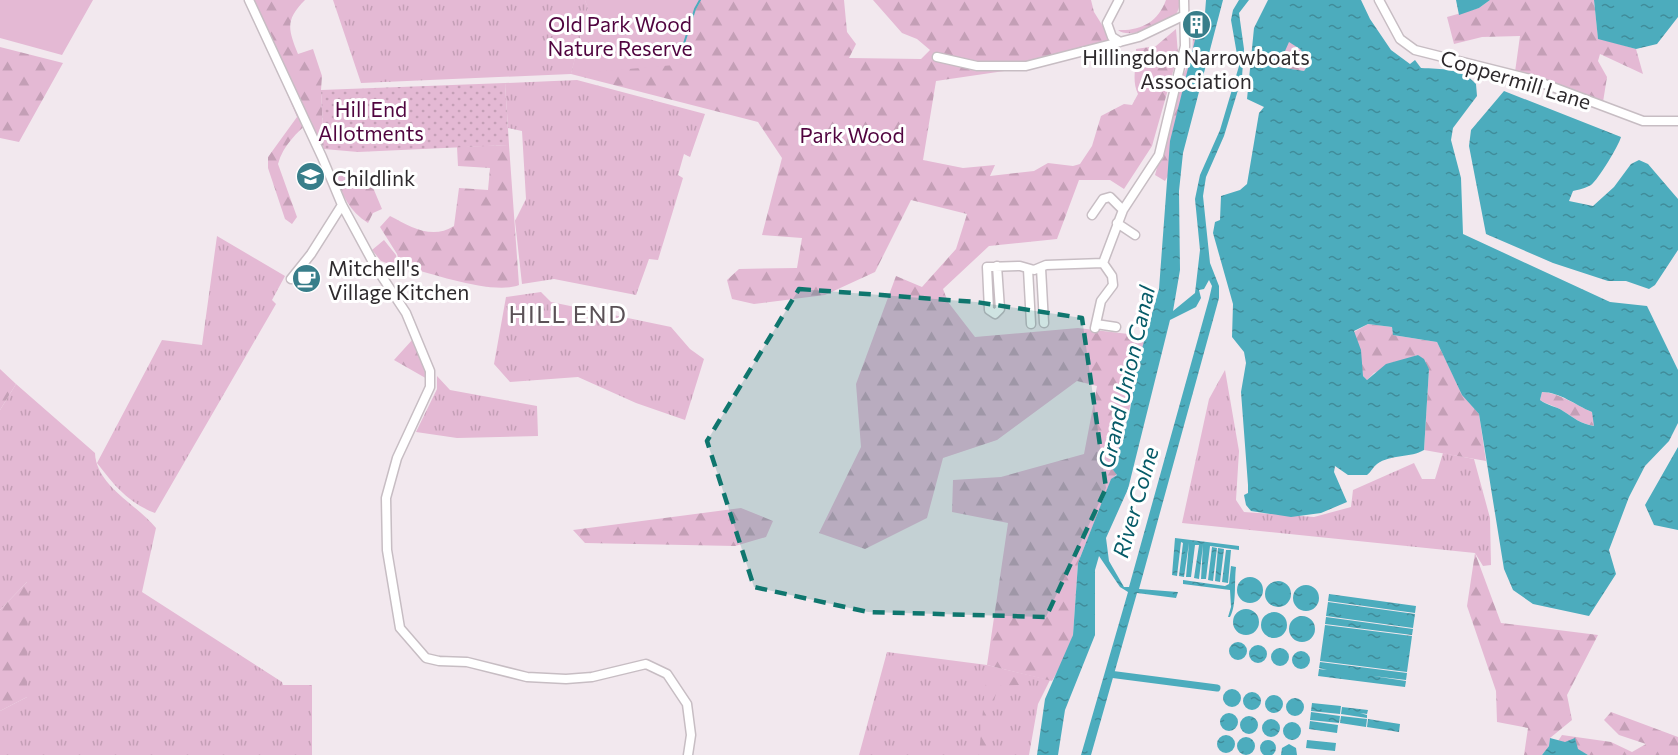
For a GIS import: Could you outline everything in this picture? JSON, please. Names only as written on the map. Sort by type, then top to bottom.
[{"type":"street","points":[[249,0],[342,205],[375,266],[406,313],[427,360],[431,376],[425,400],[390,477],[386,498],[387,550],[400,628],[426,658],[438,661],[467,662],[527,677],[566,679],[592,677],[646,664],[667,674],[687,704],[692,735],[688,755]]},
{"type":"street","points":[[1119,0],[1107,23],[1112,37],[1120,42]]},
{"type":"street","points":[[1103,263],[1123,210],[1159,154],[1185,46],[1184,0]]},
{"type":"street","name":"Coppermill Lane","points":[[1379,0],[1400,39],[1415,50],[1534,80],[1643,121],[1678,121]]},
{"type":"street","points":[[937,57],[977,66],[1026,66],[1139,37],[1185,15]]},
{"type":"street","points":[[1092,215],[1103,199],[1110,197],[1123,210]]},
{"type":"street","points":[[291,279],[311,254],[342,205]]},
{"type":"street","points":[[1117,223],[1135,235]]},
{"type":"street","points":[[994,266],[1000,309],[995,314],[989,310],[986,269],[994,266],[1028,269],[1041,268],[1046,265],[1103,263]]},
{"type":"street","points":[[1103,263],[1112,276],[1113,285],[1101,302],[1095,326],[1116,327]]},
{"type":"street","points":[[1041,268],[1044,323]]},
{"type":"street","points":[[1028,269],[1031,324]]},
{"type":"highlighted area","points":[[799,289],[976,302],[1082,318],[1106,488],[1046,617],[868,612],[754,587],[707,441]]},
{"type":"green space","points":[[0,0],[93,0],[62,55],[0,38]]},
{"type":"green space","points":[[247,0],[305,0],[291,19],[292,38],[298,54],[313,49],[322,76],[324,149],[310,121],[287,145],[278,164],[297,217],[292,224],[285,219],[268,168],[268,157],[297,117]]},
{"type":"green space","points":[[333,0],[585,0],[588,8],[571,74],[361,83]]},
{"type":"green space","name":"Park Wood","points":[[585,0],[844,0],[847,32],[856,44],[849,58],[921,59],[930,50],[917,39],[902,33],[873,0],[1091,0],[1094,12],[1114,44],[1025,68],[936,81],[923,160],[963,168],[995,165],[990,176],[1034,171],[1048,163],[1073,166],[1080,164],[1092,146],[1101,116],[1124,104],[1132,105],[1138,94],[1135,77],[1136,49],[1156,46],[1176,29],[1178,54],[1152,146],[1124,189],[1110,180],[1079,180],[1057,239],[989,246],[943,289],[948,302],[975,337],[1078,328],[1145,336],[1122,444],[1113,470],[1117,474],[1111,480],[1078,563],[1073,635],[1068,652],[1052,681],[987,665],[1008,523],[952,512],[953,480],[1001,477],[1084,454],[1097,386],[1077,381],[997,440],[943,458],[927,518],[865,549],[819,533],[861,447],[856,384],[896,276],[922,287],[956,249],[967,214],[911,200],[875,272],[825,295],[754,304],[732,299],[727,280],[739,269],[797,268],[802,238],[762,235],[782,158],[758,122],[571,74],[588,8]]},
{"type":"green space","name":"Old Park Wood Nature Reserve","points":[[585,0],[696,0],[686,64],[571,74],[588,8]]},
{"type":"green space","points":[[1166,0],[1180,0],[1173,18],[1154,28],[1137,33],[1118,30],[1134,29],[1148,24],[1163,8]]},
{"type":"green space","points":[[1490,0],[1594,0],[1598,38],[1636,49],[1643,74],[1600,54],[1598,61],[1607,77],[1603,102],[1515,72],[1520,36],[1482,37],[1454,44],[1447,17],[1479,8]]},
{"type":"green space","points":[[1193,36],[1197,37],[1200,63],[1174,165],[1165,181],[1155,175],[1182,77],[1192,57]]},
{"type":"green space","points":[[1289,41],[1300,49],[1310,62],[1304,71],[1278,67]]},
{"type":"green space","points":[[0,47],[63,63],[19,142],[0,138]]},
{"type":"green space","points":[[577,80],[705,114],[690,157],[684,154],[678,175],[683,178],[658,260],[649,259],[636,295],[554,279],[522,284],[515,221],[526,199],[522,131],[508,128],[505,83]]},
{"type":"green space","name":"Hill End Allotments","points":[[505,83],[509,145],[358,152],[324,149],[321,90]]},
{"type":"green space","points":[[509,145],[519,285],[496,288],[410,268],[402,270],[397,254],[380,227],[390,216],[414,228],[430,232],[446,230],[454,226],[459,188],[488,190],[490,168],[458,166],[457,147]]},
{"type":"green space","points":[[336,174],[365,178],[374,190],[382,209],[373,213],[368,223],[356,214],[347,202]]},
{"type":"green space","points":[[217,236],[285,276],[272,300],[276,304],[155,513],[129,499],[97,463],[162,340],[202,345]]},
{"type":"green space","points":[[384,240],[396,255],[397,262],[392,265],[381,261],[372,250]]},
{"type":"green space","points":[[541,292],[551,302],[671,327],[690,349],[704,359],[685,420],[636,403],[578,377],[510,382],[494,364],[506,297]]},
{"type":"green space","points":[[1368,324],[1392,327],[1393,335],[1437,342],[1462,394],[1479,414],[1486,461],[1424,450],[1429,369],[1418,355],[1374,373],[1367,380],[1363,376],[1354,332]]},
{"type":"green space","points":[[413,339],[429,380],[394,360]]},
{"type":"green space","points":[[0,369],[16,384],[0,410]]},
{"type":"green space","points":[[1225,370],[1239,451],[1236,500],[1244,512],[1314,517],[1351,507],[1353,490],[1414,463],[1422,479],[1435,479],[1443,453],[1474,459],[1490,518],[1491,565],[1483,566],[1475,553],[1182,523],[1209,399]]},
{"type":"green space","points":[[437,376],[450,390],[537,406],[538,436],[457,438],[416,432],[437,389]]},
{"type":"green space","points":[[16,384],[95,453],[97,465],[110,485],[156,528],[142,592],[282,682],[283,685],[312,685],[312,755],[0,755],[0,711],[27,697],[27,582],[0,610],[0,410]]},
{"type":"green space","points":[[1542,392],[1561,397],[1592,412],[1595,426],[1582,422],[1540,400]]},
{"type":"green space","points":[[741,508],[773,521],[766,537],[735,546],[585,543],[573,530]]},
{"type":"green space","points":[[1475,553],[1501,623],[1598,635],[1567,695],[1572,720],[1550,738],[1549,746],[1542,755],[1524,755],[1528,728],[1497,722],[1496,691],[1467,606]]},
{"type":"green space","points":[[28,581],[27,697],[0,711],[0,610]]},
{"type":"green space","points":[[887,652],[987,665],[1050,680],[1038,704],[1029,755],[859,755]]},
{"type":"green space","points":[[991,671],[1028,681],[1020,685],[998,686],[989,720],[988,755],[979,755],[985,687]]},
{"type":"green space","points":[[1611,712],[1678,737],[1678,755],[1588,755],[1558,741],[1562,735],[1611,742],[1632,752],[1646,744],[1619,735],[1604,720]]},
{"type":"water","points":[[1206,0],[1223,0],[1183,153],[1179,191],[1180,270],[1173,311],[1195,293],[1200,250],[1195,199],[1200,175],[1220,130],[1239,66],[1231,20],[1233,10],[1239,0],[1249,0],[1239,13],[1244,49],[1242,77],[1224,136],[1206,177],[1203,196],[1210,263],[1219,286],[1219,298],[1139,589],[1178,592],[1176,598],[1137,593],[1091,755],[1081,755],[1128,592],[1120,587],[1099,556],[1095,570],[1095,635],[1065,710],[1058,755],[1037,755],[1045,699],[1073,635],[1078,563],[1111,479],[1117,475],[1113,470],[1130,410],[1137,366],[1159,289],[1170,141],[1195,40],[1205,13]],"holes":[[[1209,280],[1212,286],[1129,587],[1124,587],[1109,561],[1106,538],[1128,489],[1170,320],[1196,307],[1201,298],[1199,290],[1204,289]]]},
{"type":"water","points":[[1268,0],[1361,0],[1370,19],[1391,50],[1410,64],[1415,60],[1421,68],[1458,72],[1476,84],[1477,96],[1453,128],[1451,140],[1461,178],[1463,234],[1610,302],[1647,306],[1678,370],[1678,423],[1669,441],[1645,466],[1629,497],[1609,550],[1616,574],[1589,616],[1533,604],[1513,590],[1504,569],[1479,414],[1462,395],[1437,342],[1393,335],[1392,327],[1368,324],[1354,331],[1361,350],[1363,376],[1367,380],[1386,364],[1418,355],[1424,359],[1429,369],[1424,450],[1383,461],[1367,475],[1348,475],[1335,466],[1334,472],[1347,502],[1321,513],[1291,517],[1251,511],[1246,505],[1244,495],[1248,493],[1248,485],[1241,392],[1246,363],[1244,352],[1232,337],[1233,304],[1213,233],[1215,222],[1220,220],[1221,196],[1240,190],[1247,184],[1259,113],[1264,107],[1247,99],[1254,28]],"holes":[[[1289,42],[1300,49],[1310,62],[1304,71],[1278,67]],[[1542,392],[1561,396],[1592,412],[1594,426],[1581,422],[1543,402],[1540,400]]]},
{"type":"water","points":[[1456,0],[1490,0],[1479,8],[1459,15]]},
{"type":"water","points":[[1594,0],[1678,0],[1678,17],[1657,44],[1636,49],[1598,39]]},
{"type":"water","points":[[1504,91],[1621,137],[1594,182],[1587,187],[1573,191],[1569,201],[1593,206],[1614,187],[1631,164],[1639,160],[1648,164],[1678,199],[1678,250],[1655,285],[1649,289],[1626,281],[1608,281],[1553,263],[1486,234],[1469,146],[1471,130]]},
{"type":"water","points":[[1678,447],[1678,530],[1654,525],[1645,505]]},
{"type":"water","points":[[1175,538],[1239,546],[1239,550],[1210,546],[1206,579],[1201,579],[1203,545],[1199,579],[1194,578],[1199,545],[1195,545],[1191,577],[1186,577],[1189,543],[1184,577],[1179,576],[1183,543],[1181,542],[1177,576],[1172,575]]},
{"type":"water","points":[[1212,547],[1217,548],[1213,581],[1208,580]]},
{"type":"water","points":[[1218,548],[1224,549],[1220,582],[1215,581]]},
{"type":"water","points":[[1226,550],[1231,550],[1228,583],[1222,582]]},
{"type":"water","points":[[1231,566],[1236,567],[1234,600],[1230,617],[1228,617],[1231,607],[1230,590],[1183,584],[1183,580],[1225,586],[1229,584]]},
{"type":"water","points":[[1250,577],[1259,581],[1263,590],[1259,599],[1250,603],[1241,599],[1237,590],[1241,581]]},
{"type":"water","points":[[1278,581],[1287,585],[1291,594],[1287,603],[1278,607],[1269,603],[1265,594],[1269,585]]},
{"type":"water","points":[[1306,585],[1315,589],[1319,598],[1315,607],[1306,611],[1297,607],[1293,598],[1297,589]]},
{"type":"water","points":[[1329,594],[1416,606],[1415,613],[1328,601]]},
{"type":"water","points":[[1328,602],[1415,614],[1413,628],[1326,616]]},
{"type":"water","points":[[1246,609],[1255,613],[1259,622],[1255,631],[1246,635],[1237,631],[1233,622],[1237,613]]},
{"type":"water","points":[[1274,612],[1283,616],[1287,625],[1283,634],[1274,638],[1265,634],[1261,625],[1265,616]]},
{"type":"water","points":[[1302,616],[1311,620],[1315,629],[1311,638],[1302,642],[1293,638],[1289,629],[1293,620]]},
{"type":"water","points":[[1326,617],[1413,629],[1412,635],[1325,624]]},
{"type":"water","points":[[1325,625],[1412,636],[1407,672],[1320,661]]},
{"type":"water","points":[[1238,642],[1244,645],[1247,651],[1244,657],[1238,660],[1232,657],[1229,651],[1232,645]]},
{"type":"water","points":[[1258,645],[1264,648],[1267,654],[1264,660],[1258,663],[1252,660],[1249,654],[1252,648]]},
{"type":"water","points":[[1280,648],[1286,651],[1289,657],[1286,663],[1280,666],[1274,663],[1271,657],[1274,651]]},
{"type":"water","points":[[1301,651],[1307,654],[1310,660],[1307,666],[1301,669],[1295,666],[1292,660],[1295,654]]},
{"type":"water","points":[[1320,662],[1407,673],[1406,680],[1373,676],[1406,681],[1405,687],[1318,676],[1319,669],[1327,670],[1319,668]]},
{"type":"water","points":[[1232,689],[1238,692],[1241,698],[1238,704],[1232,707],[1226,704],[1223,698],[1226,692]]},
{"type":"water","points":[[1252,692],[1258,695],[1261,701],[1258,707],[1252,710],[1246,707],[1243,701],[1246,695]]},
{"type":"water","points":[[1274,695],[1280,698],[1283,704],[1280,710],[1274,713],[1268,710],[1265,704],[1268,698]]},
{"type":"water","points":[[1295,698],[1301,701],[1304,707],[1301,713],[1295,716],[1289,713],[1286,707],[1289,701]]},
{"type":"water","points":[[1312,703],[1341,706],[1340,714],[1311,711]]},
{"type":"water","points":[[1342,707],[1368,710],[1367,714],[1360,713],[1367,715],[1367,718],[1341,714]]},
{"type":"water","points":[[1311,712],[1340,716],[1339,723],[1310,720]]},
{"type":"water","points":[[1229,713],[1235,716],[1238,722],[1235,728],[1229,731],[1223,728],[1220,722],[1223,716]]},
{"type":"water","points":[[1249,716],[1255,719],[1258,725],[1255,731],[1249,734],[1243,731],[1240,725],[1243,719]]},
{"type":"water","points":[[1341,716],[1367,719],[1366,727],[1340,723]]},
{"type":"water","points":[[1271,719],[1277,722],[1280,728],[1277,734],[1271,737],[1265,734],[1262,728],[1265,722]]},
{"type":"water","points":[[1368,719],[1400,724],[1399,732],[1367,727]]},
{"type":"water","points":[[1310,721],[1338,725],[1337,733],[1309,729]]},
{"type":"water","points":[[1292,722],[1298,725],[1301,731],[1298,737],[1292,740],[1286,737],[1283,731],[1286,725]]},
{"type":"water","points":[[1226,735],[1232,738],[1235,744],[1232,750],[1226,753],[1220,750],[1217,744],[1220,738]]},
{"type":"water","points":[[1246,737],[1252,740],[1255,746],[1252,752],[1246,755],[1240,752],[1237,746],[1240,740]]},
{"type":"water","points":[[1550,738],[1565,742],[1575,738],[1578,749],[1588,755],[1542,755],[1549,746]]},
{"type":"water","points":[[1265,740],[1271,740],[1276,748],[1274,754],[1265,756],[1260,751],[1260,745]]},
{"type":"water","points":[[1307,740],[1336,743],[1335,751],[1306,748]]},
{"type":"water","points":[[1289,744],[1296,748],[1297,755],[1281,755],[1282,748]]},
{"type":"waterway","points":[[680,56],[700,0]]},
{"type":"waterway","points":[[1109,674],[1217,688]]},
{"type":"place","name":"Hillingdon Narrowboats Association","points":[[1196,25]]},
{"type":"place","name":"Childlink","points":[[311,177]]},
{"type":"place","name":"Mitchell's Village Kitchen","points":[[307,279]]},
{"type":"district","name":"HILL END","points":[[568,313]]},
{"type":"water label","name":"Grand Union Canal","points":[[1126,377]]},
{"type":"water label","name":"River Colne","points":[[1135,502]]}]
